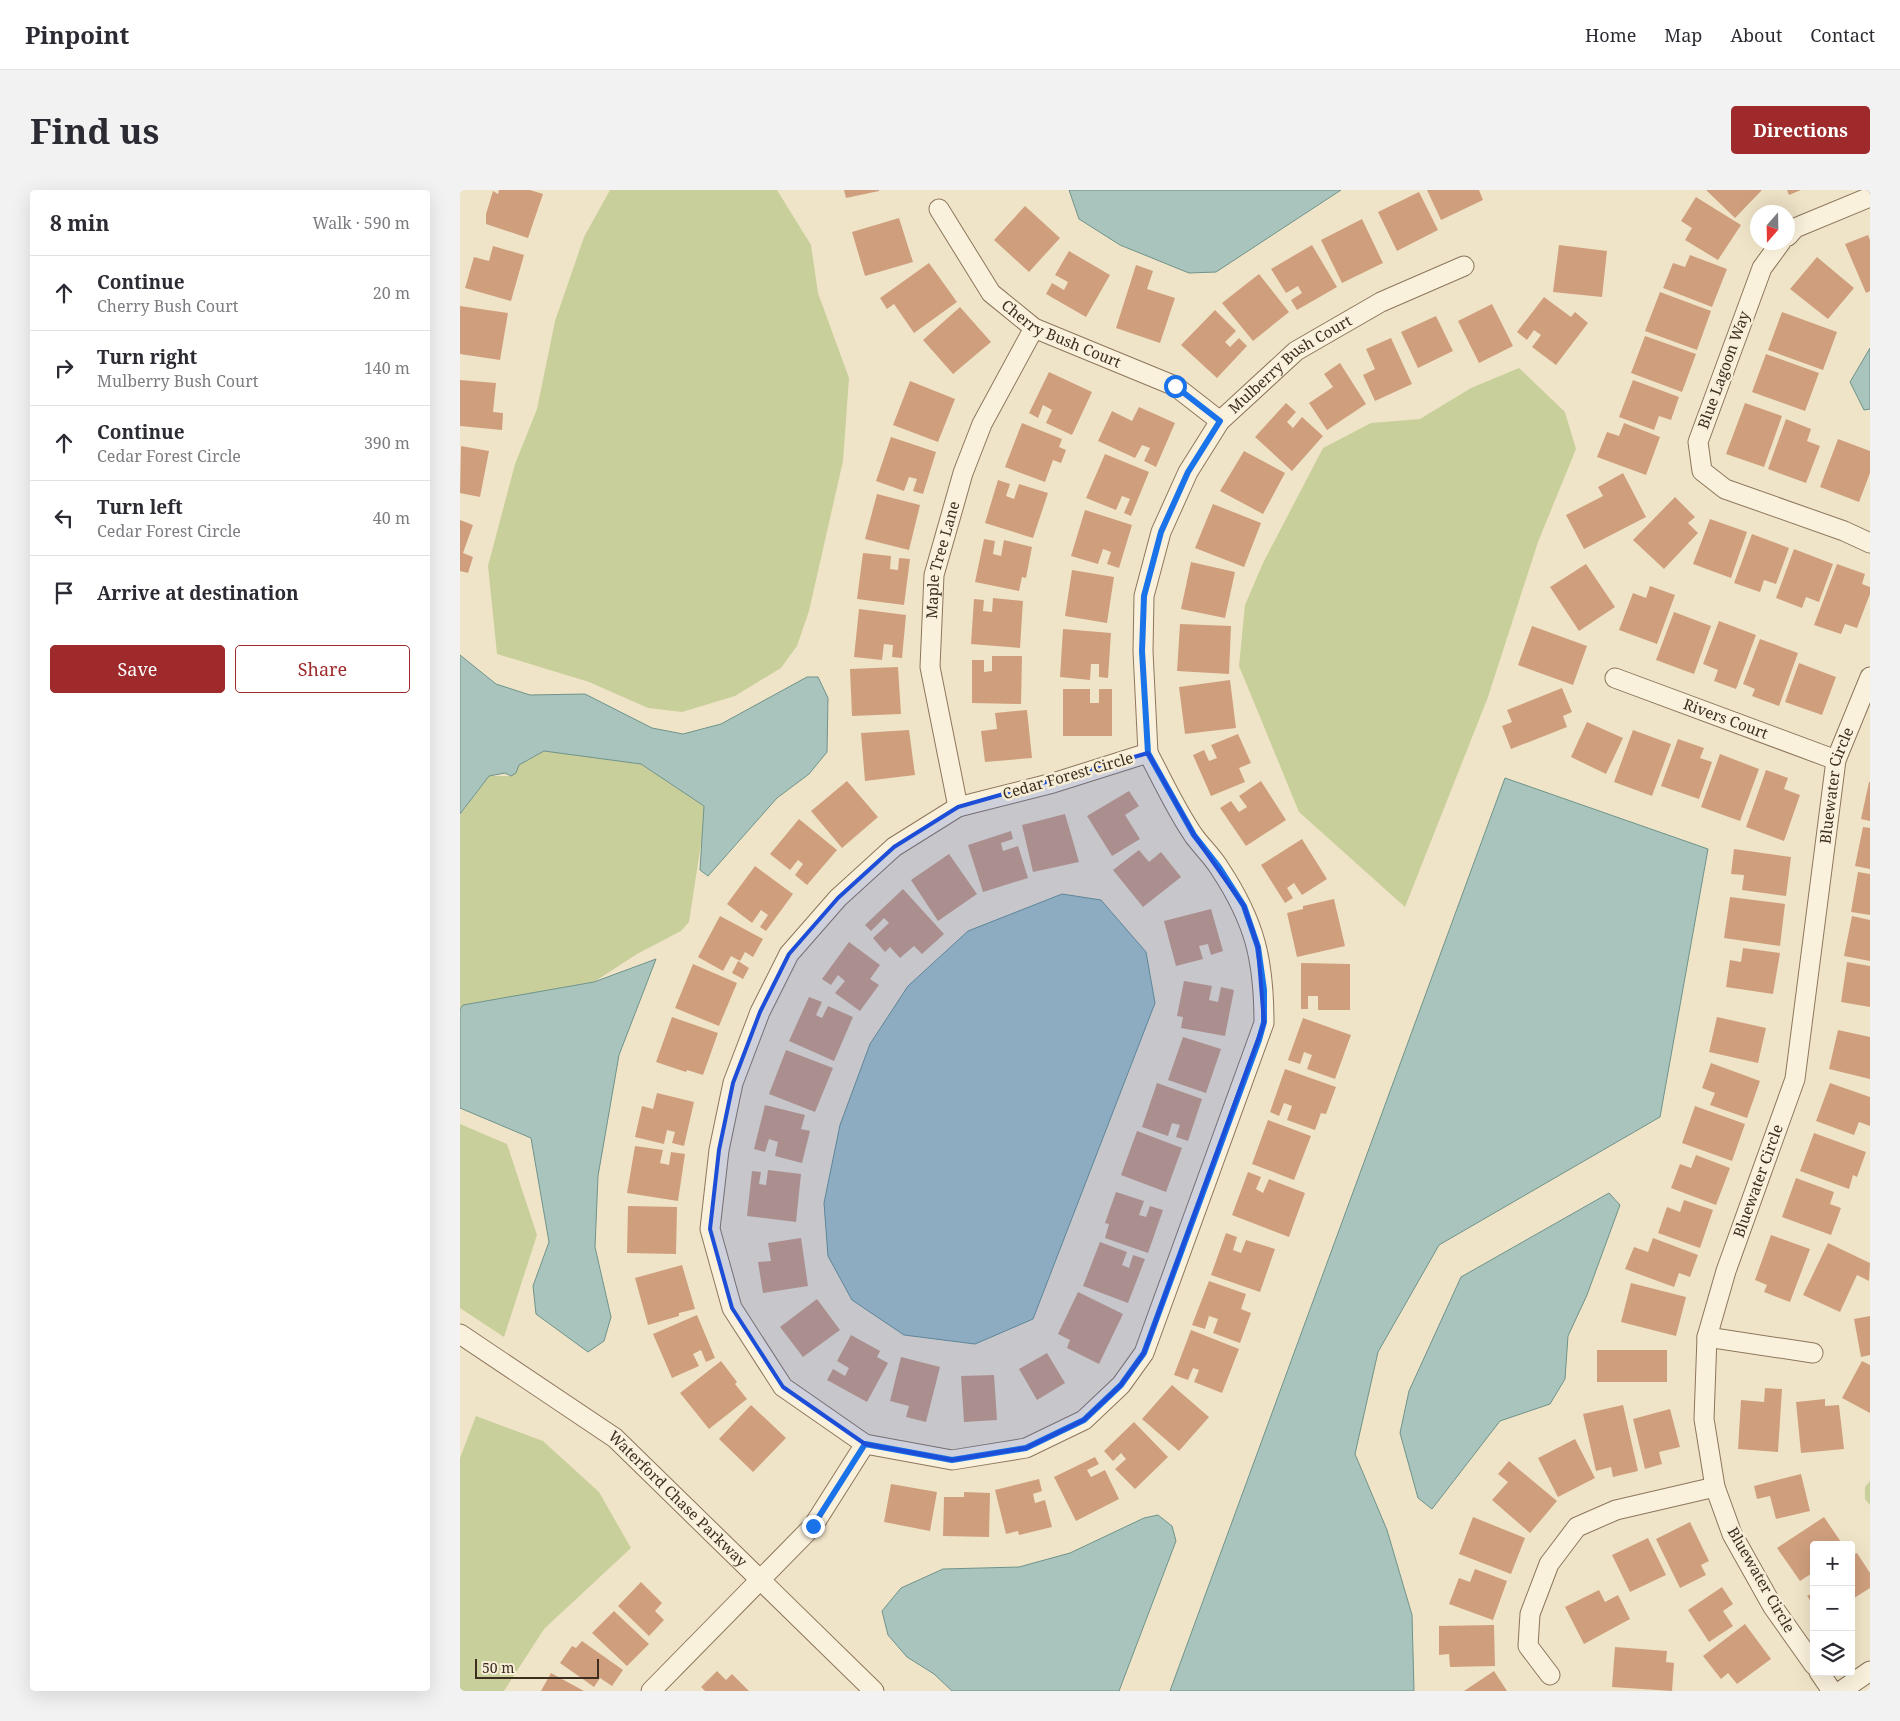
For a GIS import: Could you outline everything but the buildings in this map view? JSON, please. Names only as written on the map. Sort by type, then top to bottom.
[{"type":"street","points":[[1795,229],[1870,197]]},
{"type":"street","name":"Cherry Bush Court","points":[[939,209],[991,293],[1034,328],[1175,386],[1220,421]]},
{"type":"street","name":"Blue Lagoon Way","points":[[1775,250],[1762,268],[1698,442],[1702,471],[1725,489],[1844,531],[1870,543]]},
{"type":"street","name":"Mulberry Bush Court","points":[[1148,753],[1142,651],[1144,596],[1161,532],[1188,472],[1220,421],[1296,351],[1381,302],[1464,266]]},
{"type":"street","name":"Maple Tree Lane","points":[[958,807],[930,667],[934,575],[963,473],[982,424],[1034,328]]},
{"type":"street","name":"Bluewater Circle","points":[[1810,1659],[1773,1607],[1732,1534],[1715,1487],[1704,1419],[1707,1337],[1726,1271],[1795,1080],[1836,760],[1870,677]]},
{"type":"street","name":"Rivers Court","points":[[1615,678],[1836,760]]},
{"type":"street","name":"Cedar Forest Circle","points":[[1148,753],[1194,835],[1219,867],[1244,906],[1258,947],[1264,1022],[1144,1353],[1121,1385],[1084,1420],[1026,1448],[952,1460],[865,1444],[783,1387],[732,1308],[710,1229],[719,1150],[733,1083],[760,1012],[789,954],[838,898],[894,847],[958,807],[1053,783],[1148,753]]},
{"type":"street","name":"Waterford Chase Parkway","points":[[460,1334],[615,1438],[874,1691]]},
{"type":"street","points":[[1707,1337],[1814,1352]]},
{"type":"street","points":[[651,1691],[813,1526],[865,1444]]},
{"type":"street","points":[[1550,1675],[1528,1646],[1530,1614],[1548,1564],[1577,1527],[1616,1510],[1715,1487]]},
{"type":"street","points":[[1841,1691],[1870,1671]]},
{"type":"street","points":[[1822,1676],[1832,1691]]},
{"type":"highlighted area","points":[[1148,753],[1194,835],[1244,906],[1258,947],[1264,1023],[1144,1353],[1121,1385],[1084,1420],[1026,1448],[952,1460],[865,1444],[783,1387],[732,1308],[710,1229],[719,1150],[733,1083],[760,1012],[789,954],[838,898],[894,847],[958,807]]},
{"type":"green space","points":[[610,190],[777,190],[811,245],[818,293],[849,378],[843,461],[809,611],[797,646],[781,668],[735,696],[682,712],[648,708],[589,682],[497,654],[488,566],[515,464],[537,409],[555,321],[584,237]]},
{"type":"green space","points":[[1519,368],[1565,412],[1576,449],[1538,542],[1488,697],[1405,907],[1299,812],[1239,666],[1245,605],[1263,563],[1323,448],[1371,423],[1420,419],[1471,388]]},
{"type":"green space","points":[[544,751],[641,764],[704,806],[702,837],[689,922],[681,931],[637,954],[594,982],[463,1005],[460,1009],[460,815],[489,776],[511,776],[519,765]]},
{"type":"green space","points":[[460,1124],[507,1144],[537,1235],[504,1337],[460,1308]]},
{"type":"green space","points":[[476,1416],[543,1441],[599,1492],[631,1548],[544,1629],[504,1691],[460,1691],[460,1458]]},
{"type":"green space","points":[[1870,1481],[1870,1505],[1865,1499],[1865,1487]]},
{"type":"water","points":[[1069,190],[1341,190],[1216,272],[1189,273],[1120,245],[1079,219]]},
{"type":"water","points":[[1870,348],[1870,409],[1864,410],[1850,382]]},
{"type":"water","points":[[460,655],[496,684],[530,695],[585,694],[652,728],[683,734],[721,724],[807,677],[818,677],[828,698],[827,752],[809,774],[777,798],[708,876],[700,870],[704,806],[641,764],[544,751],[519,765],[516,773],[511,776],[505,773],[489,776],[460,814]]},
{"type":"water","points":[[1505,778],[1708,849],[1660,1117],[1439,1245],[1378,1352],[1355,1454],[1387,1530],[1412,1615],[1414,1691],[1170,1691]]},
{"type":"water","points":[[1062,894],[1101,900],[1146,952],[1155,1003],[1033,1319],[975,1344],[904,1335],[852,1300],[828,1256],[824,1203],[840,1125],[870,1044],[908,986],[968,931]]},
{"type":"water","points":[[656,959],[619,1055],[598,1176],[595,1247],[611,1317],[604,1341],[588,1352],[536,1314],[533,1286],[549,1242],[531,1138],[460,1108],[460,1009],[463,1005],[594,982]]},
{"type":"water","points":[[1609,1193],[1620,1205],[1587,1295],[1568,1336],[1565,1379],[1550,1404],[1500,1421],[1432,1509],[1418,1498],[1400,1433],[1409,1391],[1461,1277]]},
{"type":"water","points":[[1158,1515],[1172,1526],[1176,1541],[1119,1691],[952,1691],[934,1674],[907,1657],[888,1635],[882,1611],[901,1588],[943,1569],[1019,1567],[1070,1553],[1144,1518]]},
{"type":"route","points":[[813,1526],[865,1444],[952,1460],[1026,1448],[1084,1420],[1121,1385],[1144,1353],[1259,1040],[1264,1022],[1264,990],[1258,947],[1244,906],[1219,867],[1194,835],[1148,753],[1142,651],[1144,596],[1161,532],[1188,472],[1220,421],[1175,386]]}]
